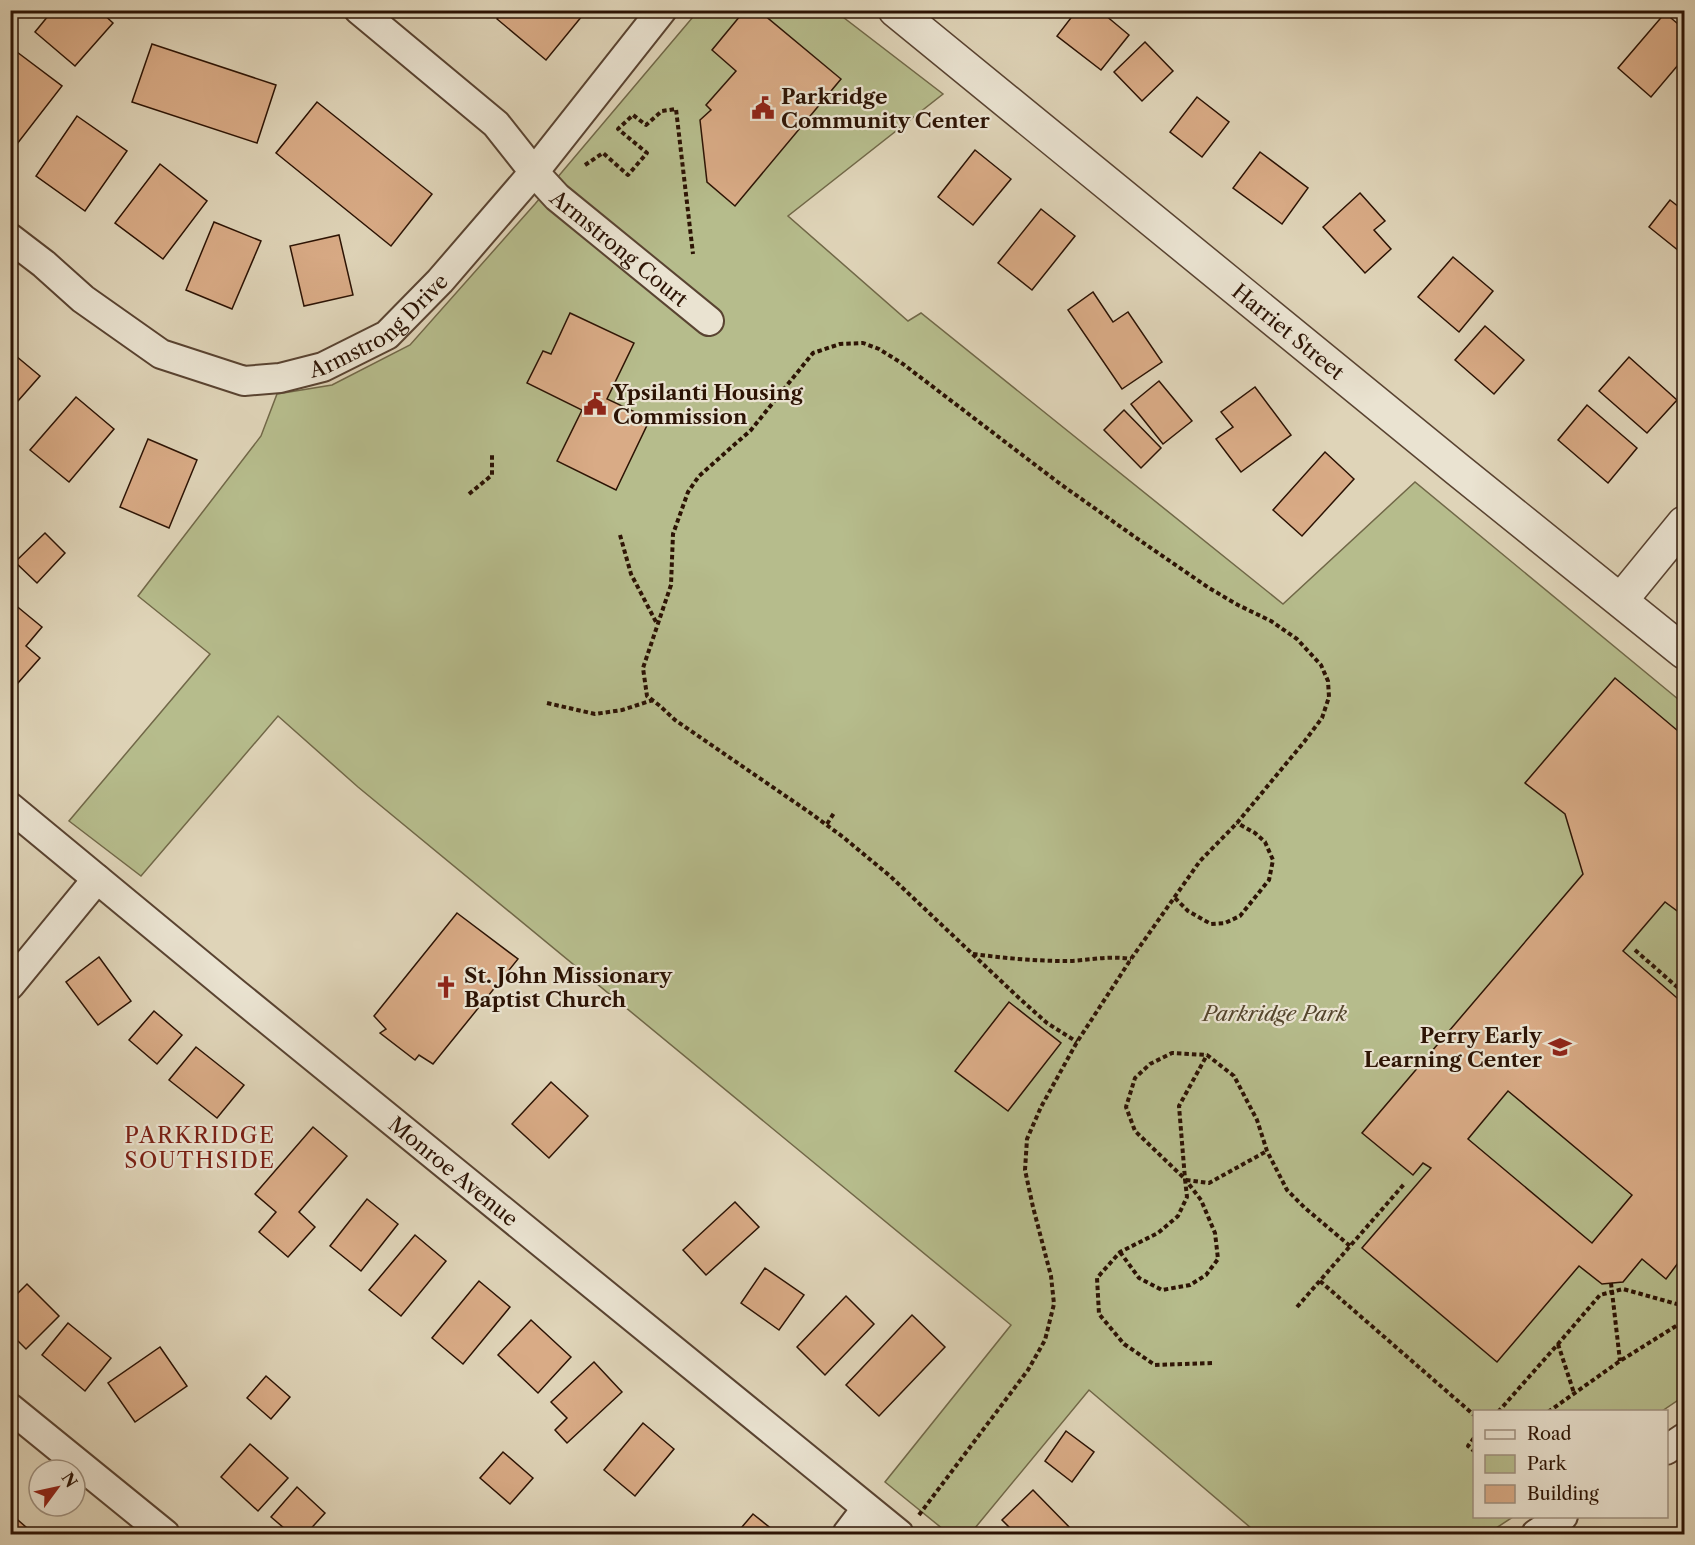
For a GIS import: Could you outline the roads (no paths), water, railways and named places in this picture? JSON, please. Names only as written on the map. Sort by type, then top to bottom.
[{"type":"street","name":"Armstrong Court","points":[[359,10],[496,124],[557,197],[709,321]]},
{"type":"street","name":"Armstrong Drive","points":[[10,238],[44,264],[83,299],[161,354],[244,381],[280,378],[323,367],[387,335],[440,281],[534,172],[662,10]]},
{"type":"street","name":"Harriet Street","points":[[895,10],[1684,652]]},
{"type":"street","points":[[1621,600],[1684,523]]},
{"type":"street","name":"Monroe Avenue","points":[[10,807],[866,1509],[907,1527]]},
{"type":"street","points":[[10,985],[97,879]]},
{"type":"street","points":[[10,1408],[165,1534]]},
{"type":"street","points":[[1668,1449],[1684,1438]]},
{"type":"street","points":[[847,1534],[866,1509]]},
{"type":"street","points":[[1536,1534],[1560,1518]]},
{"type":"place","name":"Parkridge Community Center","points":[[763,108]]},
{"type":"place","name":"Ypsilanti Housing Commission","points":[[595,404]]},
{"type":"place","name":"St. John Missionary Baptist Church","points":[[446,987]]},
{"type":"place","name":"Perry Early Learning Center","points":[[1560,1047]]},
{"type":"district","name":"PARKRIDGE SOUTHSIDE","points":[[200,1148]]},
{"type":"park label","name":"Parkridge Park","points":[[1275,1013]]}]
